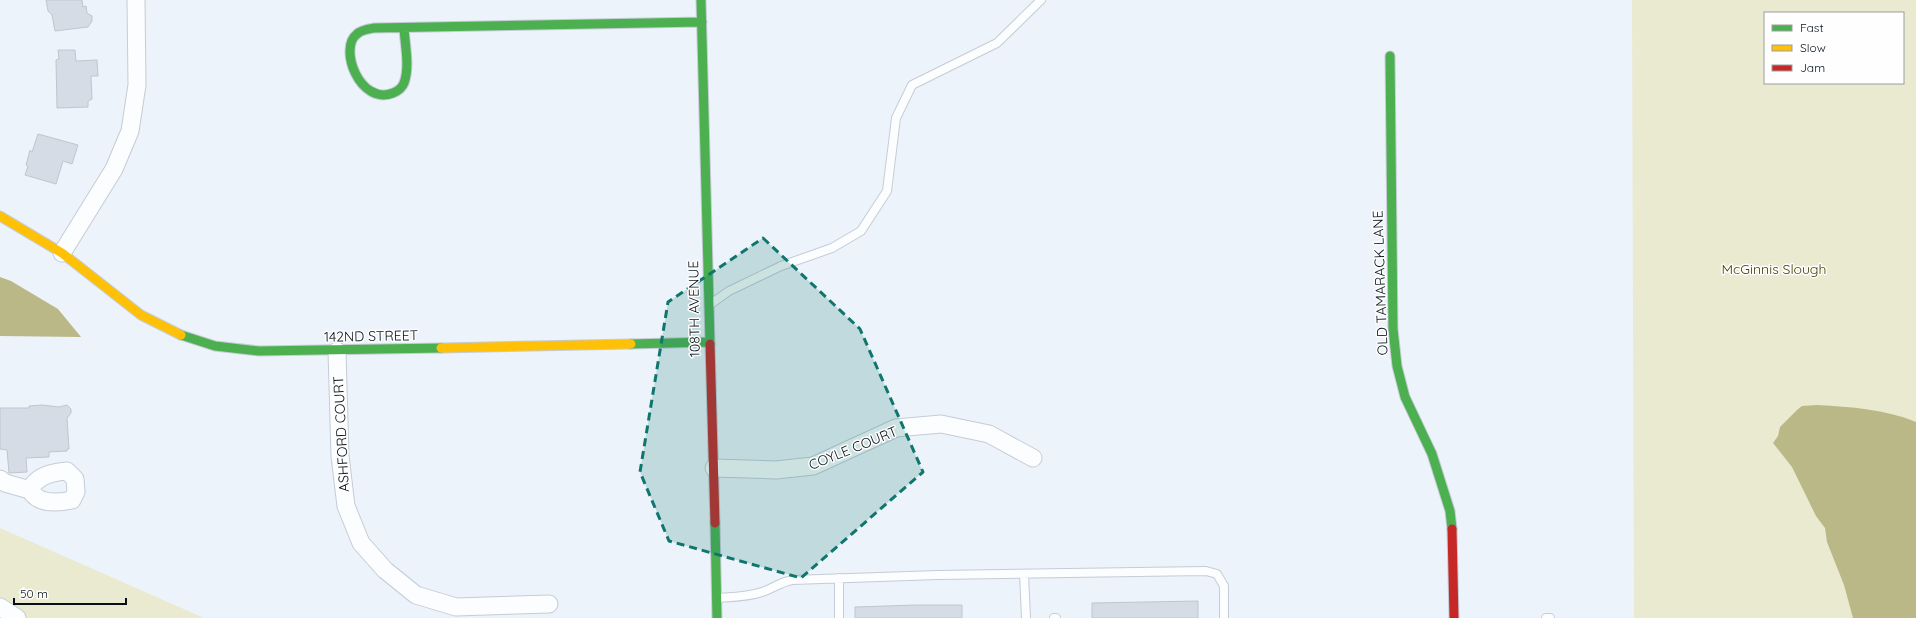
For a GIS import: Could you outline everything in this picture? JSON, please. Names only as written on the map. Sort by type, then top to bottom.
[{"type":"street","points":[[62,253],[114,169],[130,131],[137,85],[136,0]]},
{"type":"street","name":"108TH AVENUE","points":[[701,0],[717,618]]},
{"type":"street","points":[[404,28],[404,84],[397,92],[386,94],[377,94],[365,89],[355,75],[350,55],[350,43],[354,36],[360,31],[374,28],[702,22]]},
{"type":"street","name":"OLD TAMARACK LANE","points":[[1390,56],[1392,329],[1395,354],[1405,397],[1432,454],[1450,511],[1453,534],[1454,618]]},
{"type":"street","name":"142ND STREET","points":[[0,216],[62,253],[141,315],[176,333],[215,346],[259,351],[337,351],[709,342]]},
{"type":"street","name":"ASHFORD COURT","points":[[337,351],[340,456],[346,506],[362,543],[384,570],[416,596],[456,607],[549,604]]},
{"type":"street","name":"COYLE COURT","points":[[714,468],[776,470],[813,466],[896,428],[941,424],[989,434],[1033,458]]},
{"type":"street","points":[[0,479],[5,483],[30,490]]},
{"type":"street","points":[[0,607],[17,618]]},
{"type":"lane","points":[[708,306],[729,292],[781,266],[832,248],[861,231],[887,191],[896,118],[912,85],[997,43],[1041,0]]},
{"type":"lane","points":[[716,598],[747,596],[763,592],[779,582],[792,580],[1206,571],[1216,574],[1224,586],[1224,618]]},
{"type":"lane","points":[[1024,574],[1026,618]]},
{"type":"lane","points":[[839,578],[839,618]]},
{"type":"highlighted area","points":[[763,238],[860,329],[923,472],[801,578],[669,541],[640,472],[668,302]]},
{"type":"green space","name":"McGinnis Slough","points":[[1632,0],[1916,0],[1916,618],[1634,618]]},
{"type":"green space","points":[[0,528],[204,618],[0,618]]},
{"type":"shaded area","points":[[0,277],[11,281],[58,309],[81,337],[0,336]]},
{"type":"shaded area","points":[[1817,405],[1880,411],[1916,422],[1916,618],[1853,618],[1844,585],[1827,542],[1825,528],[1816,516],[1792,467],[1773,443],[1778,436],[1780,427],[1797,410],[1802,406]]},
{"type":"building","points":[[46,0],[82,0],[83,7],[86,6],[87,13],[92,16],[92,21],[88,27],[55,31],[52,15],[48,11]]},
{"type":"building","points":[[58,50],[75,50],[76,61],[97,60],[98,76],[91,76],[92,99],[88,101],[88,107],[57,108],[56,60],[59,59]]},
{"type":"building","points":[[38,134],[78,145],[72,164],[63,161],[56,184],[25,175],[30,150],[32,152]]},
{"type":"building","points":[[42,405],[59,407],[67,405],[71,409],[71,413],[67,418],[69,449],[67,449],[67,451],[49,452],[49,457],[26,458],[27,472],[9,473],[7,450],[0,449],[0,408],[29,408],[29,406]]},
{"type":"building","points":[[1198,601],[1198,618],[1092,618],[1092,603]]},
{"type":"building","points":[[962,605],[962,618],[855,618],[855,607]]},
{"type":"traffic: fast","points":[[701,0],[710,344]]},
{"type":"traffic: fast","points":[[404,28],[407,70],[403,85],[400,89],[393,93],[381,95],[371,91],[362,84],[356,74],[351,62],[350,51],[352,41],[357,34],[367,29],[374,28],[702,22]]},
{"type":"traffic: fast","points":[[1390,56],[1393,329],[1397,366],[1405,397],[1432,454],[1450,511],[1452,529]]},
{"type":"traffic: fast","points":[[181,335],[215,346],[259,351],[441,348]]},
{"type":"traffic: fast","points":[[631,344],[709,342]]},
{"type":"traffic: fast","points":[[715,523],[717,618]]},
{"type":"traffic: slow","points":[[0,216],[62,253],[141,315],[181,335]]},
{"type":"traffic: slow","points":[[441,348],[631,344]]},
{"type":"traffic: jam","points":[[710,344],[715,523]]},
{"type":"traffic: jam","points":[[1452,529],[1454,618]]}]
